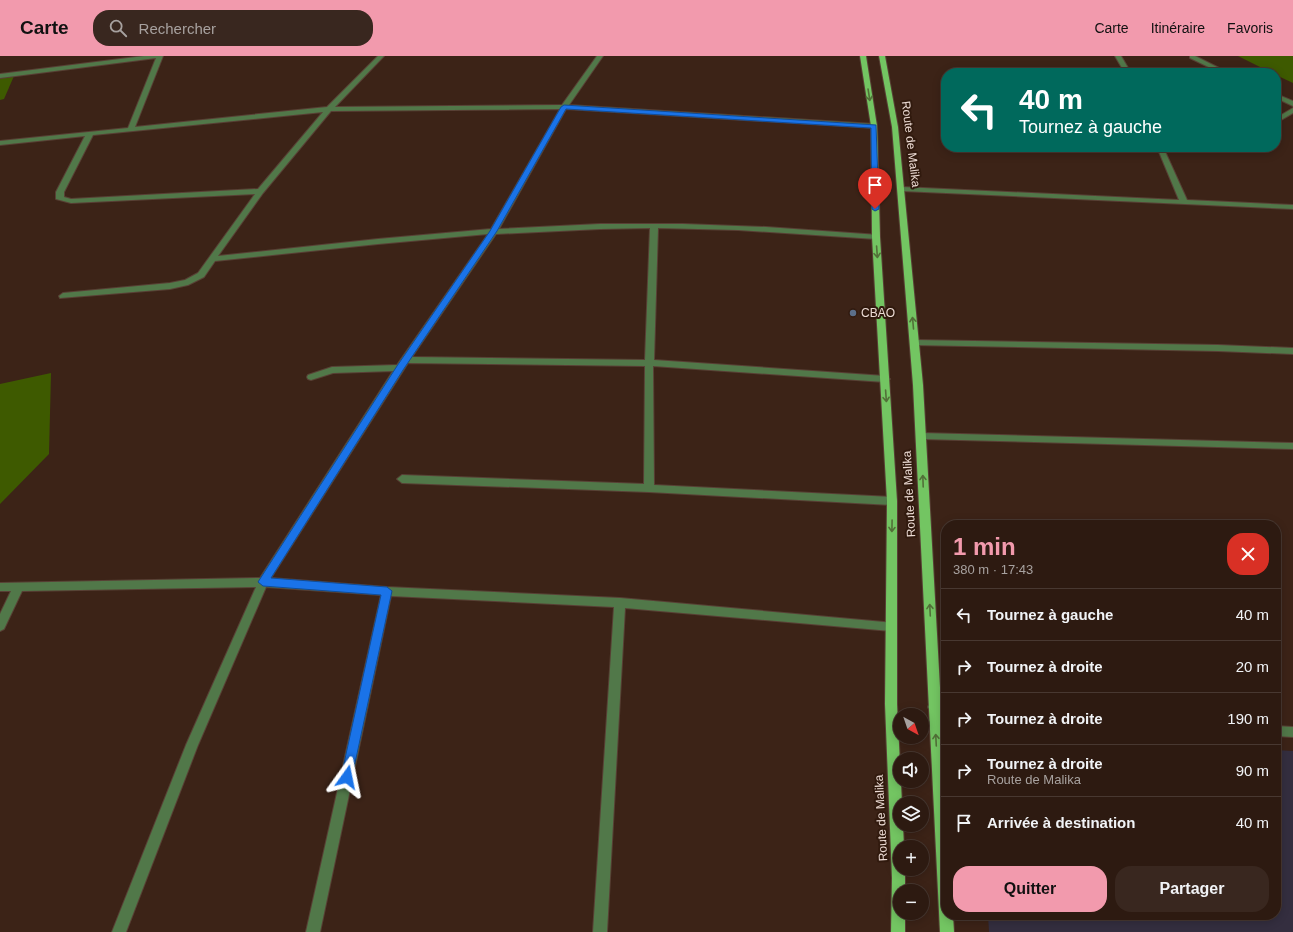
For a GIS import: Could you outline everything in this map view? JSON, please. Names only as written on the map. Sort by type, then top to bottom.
[{"type":"main road","name":"Route de Malika","points":[[862,56],[874,126],[876,237],[892,501],[891,704],[899,878],[898,932]]},
{"type":"main road","name":"Route de Malika","points":[[882,56],[895,127],[902,189],[915,343],[941,740]]},
{"type":"main road","name":"Route de Malika","points":[[947,920],[947,932]]},
{"type":"street","points":[[0,76],[160,56],[131,129]]},
{"type":"street","points":[[63,296],[170,286],[188,282],[201,274],[260,191],[329,109],[381,56]]},
{"type":"street","points":[[119,932],[192,745],[263,582],[403,364],[494,231],[564,107],[600,56]]},
{"type":"street","points":[[1118,56],[1125,68]]},
{"type":"street","points":[[1192,57],[1215,68]]},
{"type":"street","points":[[1281,98],[1293,104]]},
{"type":"street","points":[[0,143],[329,109],[564,107],[874,126]]},
{"type":"street","points":[[1281,118],[1293,110]]},
{"type":"street","points":[[90,134],[60,192],[60,199],[71,201],[260,191]]},
{"type":"street","points":[[1162,152],[1183,200]]},
{"type":"street","points":[[902,189],[1183,200],[1293,207]]},
{"type":"street","points":[[649,488],[649,363],[654,226]]},
{"type":"street","points":[[211,259],[369,242],[494,231],[654,226],[742,228],[876,237]]},
{"type":"street","points":[[915,343],[1202,347],[1293,351]]},
{"type":"street","points":[[311,377],[332,370],[403,364],[649,363],[885,379]]},
{"type":"street","points":[[921,436],[1293,446]]},
{"type":"street","points":[[402,480],[649,488],[892,501]]},
{"type":"street","points":[[0,587],[263,582],[387,591],[620,603],[891,626]]},
{"type":"street","points":[[0,626],[19,586]]},
{"type":"street","points":[[313,932],[387,591]]},
{"type":"street","points":[[600,932],[620,603]]},
{"type":"street","points":[[1281,731],[1293,732]]},
{"type":"shaded area","points":[[1281,750],[1293,751],[1293,932],[989,932],[988,920],[1281,920]]},
{"type":"green space","points":[[1238,56],[1293,56],[1293,83],[1281,77],[1281,68],[1262,68]]},
{"type":"green space","points":[[14,76],[4,99],[0,100],[0,77]]},
{"type":"green space","points":[[51,373],[49,454],[0,504],[0,384]]},
{"type":"place","name":"CBAO","points":[[853,313]]},
{"type":"route","points":[[347,777],[387,591],[263,582],[400,368],[494,231],[564,107],[874,126],[875,209]]}]
